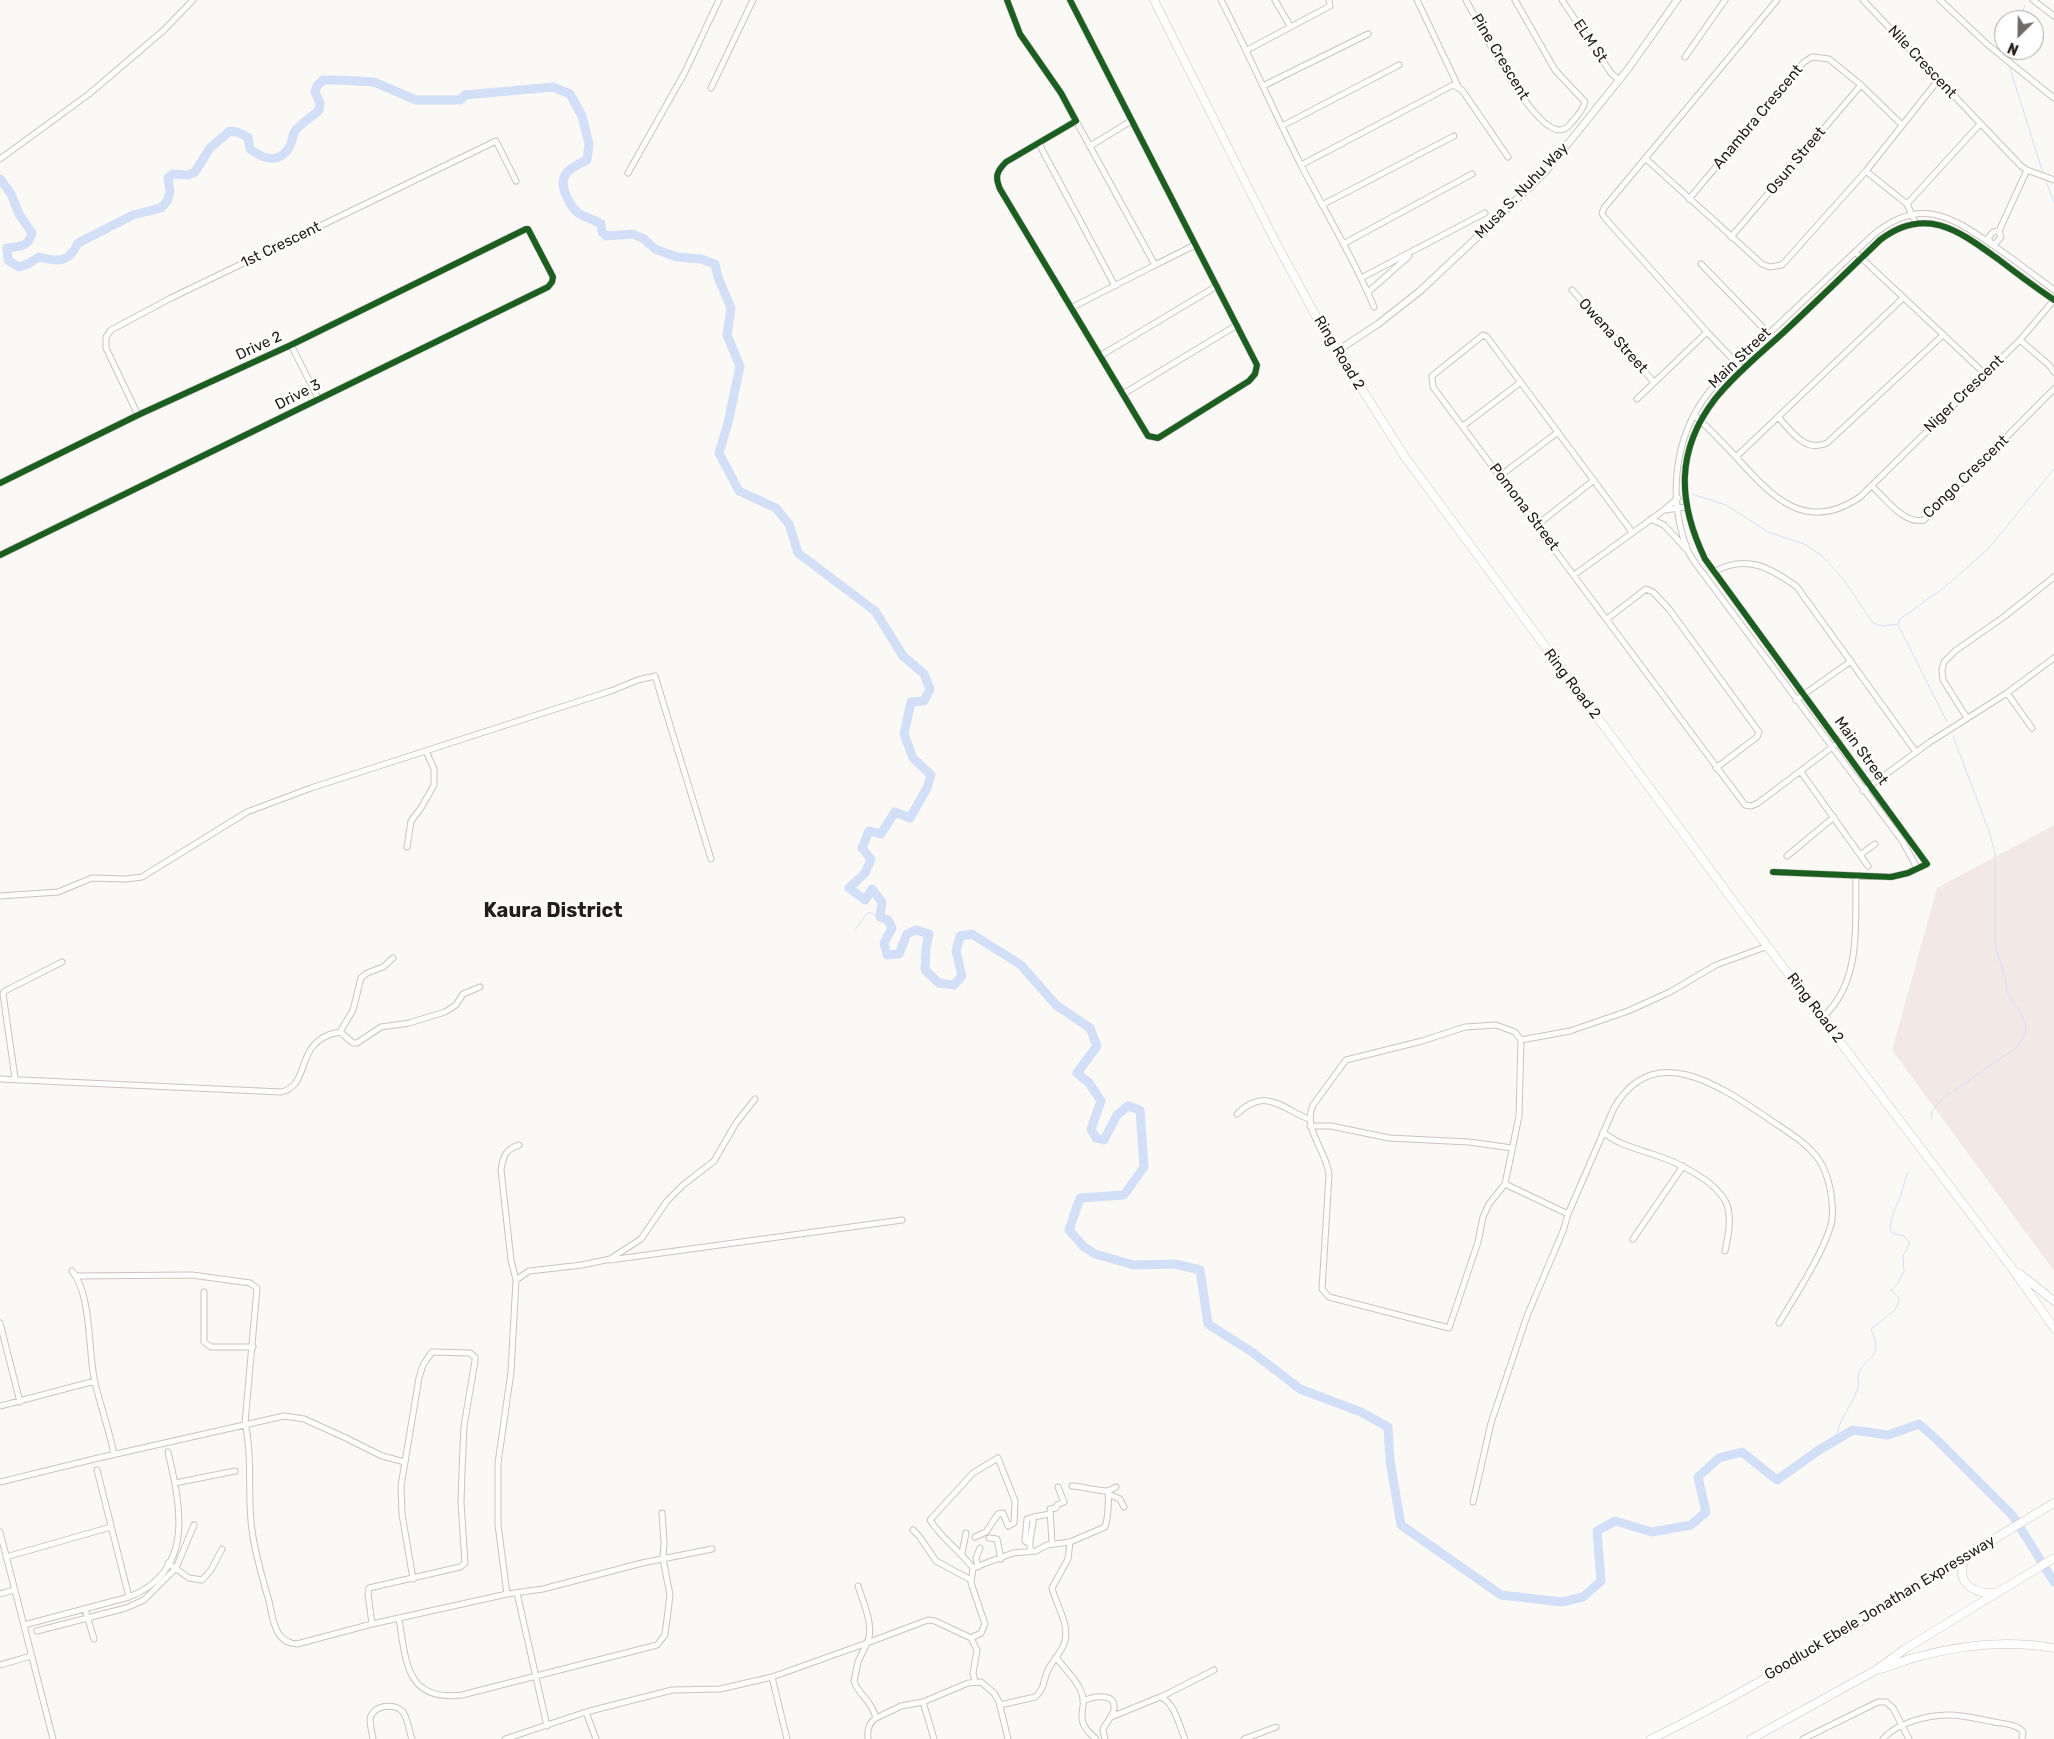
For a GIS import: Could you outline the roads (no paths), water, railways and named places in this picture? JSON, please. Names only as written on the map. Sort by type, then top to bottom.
[{"type":"main road","name":"Ring Road 2","points":[[1154,0],[1276,243],[1374,412],[1435,499],[1801,992],[1823,1017],[1885,1102],[2053,1323]]},
{"type":"main road","points":[[2011,1267],[2054,1301]]},
{"type":"main road","name":"Goodluck Ebele Jonathan Expressway","points":[[1651,1739],[1708,1710],[1827,1644],[1968,1554],[2054,1503]]},
{"type":"main road","points":[[1968,1554],[1961,1570],[1963,1580],[1976,1592],[1997,1593]]},
{"type":"main road","points":[[1751,1739],[1876,1670],[1905,1649],[2054,1558]]},
{"type":"main road","points":[[1876,1670],[1934,1653],[1972,1646],[2013,1644],[2054,1648]]},
{"type":"street","points":[[0,159],[89,94],[164,30],[194,0]]},
{"type":"street","points":[[628,173],[685,72],[720,0]]},
{"type":"street","points":[[711,88],[752,0]]},
{"type":"street","points":[[1007,0],[1020,34],[1061,93],[1155,265]]},
{"type":"street","points":[[1070,0],[1255,360],[1257,368],[1249,381],[1158,438],[1148,436],[1000,190],[996,179],[999,170],[1006,162],[1076,121]]},
{"type":"street","points":[[1221,0],[1247,50],[1301,165],[1361,278],[1374,307]]},
{"type":"street","points":[[1276,0],[1290,26]]},
{"type":"street","points":[[1247,50],[1330,6],[1330,0]]},
{"type":"street","points":[[1417,0],[1458,86],[1508,157]]},
{"type":"street","name":"Pine Crescent","points":[[1466,0],[1514,86],[1532,109],[1554,128],[1560,130],[1567,128],[1583,110],[1585,102],[1555,70],[1515,0]]},
{"type":"street","name":"ELM St","points":[[1562,0],[1611,73],[1619,80]]},
{"type":"street","name":"Musa S. Nuhu Way","points":[[1337,351],[1398,309],[1488,227],[1552,165],[1619,80],[1677,0]]},
{"type":"street","points":[[1685,57],[1724,0]]},
{"type":"street","points":[[1743,370],[1604,217],[1604,208],[1777,0]]},
{"type":"street","name":"Nile Crescent","points":[[1863,0],[1980,124],[2027,170]]},
{"type":"street","points":[[1940,0],[1988,45],[2054,98]]},
{"type":"street","points":[[2033,0],[2054,16]]},
{"type":"street","points":[[1263,86],[1368,34]]},
{"type":"street","name":"Anambra Crescent","points":[[1690,199],[1804,62],[1812,57],[1829,59],[1860,85],[1902,125]]},
{"type":"street","points":[[1282,126],[1399,65]]},
{"type":"street","points":[[1645,158],[1762,264],[1770,267],[1782,265],[1866,170],[1939,79]]},
{"type":"street","points":[[1301,165],[1446,88],[1453,85],[1458,86]]},
{"type":"street","name":"Osun Street","points":[[1731,237],[1860,85]]},
{"type":"street","points":[[1090,146],[1131,121]]},
{"type":"street","points":[[1907,204],[1980,124]]},
{"type":"street","points":[[1322,205],[1454,136]]},
{"type":"street","name":"1st Crescent","points":[[138,415],[106,348],[106,337],[111,330],[171,298],[496,140],[516,181]]},
{"type":"street","points":[[1038,144],[1115,286]]},
{"type":"street","points":[[1866,170],[1907,204],[1916,224]]},
{"type":"street","points":[[1986,250],[2001,237],[1999,231],[2027,170],[2054,180]]},
{"type":"street","points":[[1343,244],[1472,174]]},
{"type":"street","points":[[1361,278],[1485,213]]},
{"type":"street","name":"Main Street","points":[[2054,290],[1966,226],[1948,217],[1931,214],[1912,214],[1883,227],[1737,363],[1709,392],[1694,415],[1683,439],[1678,459],[1676,499],[1688,551],[1831,748],[1903,842],[1917,868],[1927,864],[1714,572],[1697,542],[1684,496],[1688,458],[1700,421],[1715,399],[1861,258],[1887,234],[1896,230],[1930,222],[1958,231],[2054,300]]},
{"type":"street","name":"Drive 2","points":[[0,483],[138,415],[291,345],[528,230]]},
{"type":"street","name":"Drive 3","points":[[0,555],[551,285],[553,276],[528,230]]},
{"type":"street","points":[[1072,308],[1195,245]]},
{"type":"street","points":[[1368,292],[1416,249]]},
{"type":"street","points":[[1855,252],[1984,373]]},
{"type":"street","points":[[1701,264],[1769,334]]},
{"type":"street","points":[[1100,356],[1217,286]]},
{"type":"street","name":"Owena Street","points":[[1572,290],[1654,382]]},
{"type":"street","points":[[1736,457],[1903,298]]},
{"type":"street","name":"Niger Crescent","points":[[1694,415],[1768,492],[1786,504],[1802,510],[1822,511],[1842,507],[1860,497],[1872,486],[1984,373],[2020,340],[2054,300]]},
{"type":"street","points":[[1123,394],[1237,325]]},
{"type":"street","points":[[1638,399],[1707,332]]},
{"type":"street","name":"Pomona Street","points":[[1632,532],[1490,339],[1483,335],[1431,378],[1433,387],[1745,805],[1749,806],[1758,803],[1839,742]]},
{"type":"street","points":[[1778,417],[1804,444],[1813,447],[1827,444],[1943,335]]},
{"type":"street","points":[[2020,340],[2049,365],[2054,372]]},
{"type":"street","points":[[291,345],[318,398]]},
{"type":"street","points":[[1463,426],[1521,382]]},
{"type":"street","name":"Congo Crescent","points":[[1872,486],[1908,519],[1924,520],[2054,389]]},
{"type":"street","points":[[1500,476],[1558,432]]},
{"type":"street","points":[[1537,525],[1594,480]]},
{"type":"street","points":[[1574,575],[1664,510],[1676,499],[1684,496]]},
{"type":"street","points":[[1664,510],[1678,510],[1686,507]]},
{"type":"street","points":[[1651,519],[1664,525],[1688,551]]},
{"type":"street","points":[[1714,572],[1734,563],[1748,563],[1763,568],[1797,587],[1916,752]]},
{"type":"street","points":[[1967,718],[1943,680],[1942,670],[1944,662],[1955,651],[2005,616],[2054,577]]},
{"type":"street","points":[[1607,619],[1646,589],[1651,590],[1669,609],[1713,668],[1759,732],[1757,737],[1716,768]]},
{"type":"street","points":[[1863,791],[1916,752],[2007,693],[2054,658]]},
{"type":"street","points":[[1796,700],[1851,661]]},
{"type":"street","points":[[0,896],[58,892],[92,878],[126,879],[142,877],[247,812],[311,788],[655,676],[711,859]]},
{"type":"street","points":[[2007,693],[2032,728]]},
{"type":"street","points":[[407,847],[411,821],[434,785],[434,769],[426,751]]},
{"type":"street","points":[[1801,772],[1868,866]]},
{"type":"street","points":[[1880,813],[1887,808]]},
{"type":"street","points":[[1787,856],[1834,817]]},
{"type":"street","points":[[1903,842],[1909,838]]},
{"type":"street","points":[[1860,855],[1875,844]]},
{"type":"street","points":[[1773,872],[1891,877],[1902,875],[1917,868]]},
{"type":"street","points":[[1823,1017],[1838,1000],[1851,969],[1855,942],[1856,877]]},
{"type":"street","points":[[1521,1040],[1584,1027],[1628,1011],[1670,992],[1716,965],[1768,946]]},
{"type":"street","points":[[340,1032],[353,1010],[361,978],[383,967],[393,958]]},
{"type":"street","points":[[15,1078],[3,994],[5,991],[62,962]]},
{"type":"street","points":[[0,1079],[15,1078],[281,1092],[288,1090],[296,1082],[315,1042],[328,1034],[340,1032],[353,1043],[357,1043],[381,1027],[410,1024],[445,1012],[456,1005],[463,994],[480,987]]},
{"type":"street","points":[[1496,1025],[1506,1028],[1515,1032],[1521,1040],[1519,1116],[1505,1184],[1489,1204],[1483,1217],[1477,1246],[1448,1329],[1329,1297],[1322,1289],[1328,1167],[1310,1126],[1309,1119],[1313,1105],[1346,1060],[1475,1026],[1496,1025]]},
{"type":"street","points":[[1473,1502],[1495,1412],[1527,1316],[1603,1132],[1614,1108],[1630,1085],[1653,1073],[1666,1071],[1683,1074],[1718,1086],[1804,1144],[1825,1171],[1832,1218],[1824,1244],[1779,1324]]},
{"type":"street","points":[[602,1262],[641,1239],[667,1201],[683,1185],[714,1161],[736,1123],[754,1099]]},
{"type":"street","points":[[1237,1114],[1248,1105],[1265,1101],[1280,1104],[1309,1119]]},
{"type":"street","points":[[1310,1126],[1331,1126],[1389,1138],[1469,1142],[1512,1148]]},
{"type":"street","points":[[1603,1132],[1616,1142],[1673,1161],[1708,1184],[1727,1204],[1729,1218],[1725,1251]]},
{"type":"street","points":[[507,1594],[498,1525],[498,1463],[511,1372],[516,1280],[511,1260],[501,1170],[503,1156],[507,1150],[519,1145]]},
{"type":"street","points":[[1633,1239],[1683,1166]]},
{"type":"street","points":[[1505,1184],[1568,1214]]},
{"type":"street","points":[[516,1280],[530,1271],[902,1220]]},
{"type":"street","points":[[114,1454],[95,1381],[88,1325],[80,1286],[74,1274],[192,1275],[254,1285],[258,1293],[246,1423],[249,1442],[252,1530],[259,1568],[281,1638],[291,1644],[507,1594],[543,1589],[663,1559],[712,1549]]},
{"type":"street","points":[[204,1292],[205,1345],[211,1347],[253,1347]]},
{"type":"street","points":[[0,1323],[20,1402]]},
{"type":"street","points":[[372,1624],[369,1588],[413,1579],[460,1567],[465,1563],[461,1503],[464,1426],[475,1361],[474,1355],[470,1353],[432,1352],[427,1357],[419,1378],[401,1486],[401,1502],[413,1579]]},
{"type":"street","points":[[0,1406],[95,1381]]},
{"type":"street","points":[[0,1482],[274,1417],[304,1419],[382,1456],[405,1462]]},
{"type":"street","points":[[24,1625],[129,1597],[148,1587],[158,1578],[178,1543],[180,1529],[180,1511],[168,1452]]},
{"type":"street","points":[[975,1537],[986,1532],[998,1514],[1003,1513],[1008,1526],[1014,1523],[1015,1501],[998,1458],[973,1473],[930,1520],[976,1568]]},
{"type":"street","points":[[97,1470],[129,1597]]},
{"type":"street","points":[[175,1483],[235,1471]]},
{"type":"street","points":[[1072,1486],[1108,1493],[1120,1499],[1124,1507]]},
{"type":"street","points":[[1052,1544],[1050,1509],[1056,1508],[1057,1505],[1064,1502],[1058,1487]]},
{"type":"street","points":[[976,1568],[1013,1553],[1036,1551],[1052,1544],[1070,1542],[1105,1527],[1108,1518],[1106,1508],[1108,1493],[1116,1487]]},
{"type":"street","points":[[400,1619],[408,1670],[416,1681],[431,1692],[445,1696],[462,1695],[660,1643],[667,1626],[670,1595],[663,1559],[662,1513]]},
{"type":"street","points":[[1031,1551],[1024,1536],[1027,1519],[1050,1514]]},
{"type":"street","points":[[37,1631],[126,1608],[144,1600],[176,1568],[194,1525]]},
{"type":"street","points":[[6,1557],[111,1528]]},
{"type":"street","points":[[913,1530],[936,1561],[971,1580]]},
{"type":"street","points":[[0,1532],[53,1739]]},
{"type":"street","points":[[962,1553],[966,1532]]},
{"type":"street","points":[[989,1538],[997,1540],[1001,1559]]},
{"type":"street","points":[[1000,1705],[1035,1697],[1040,1694],[1047,1671],[1064,1645],[1066,1638],[1065,1626],[1052,1588],[1068,1559],[1070,1542]]},
{"type":"street","points":[[971,1638],[982,1633],[985,1624],[971,1580],[976,1568],[976,1558],[980,1548]]},
{"type":"street","points":[[168,1563],[189,1578],[202,1580],[211,1570],[222,1549]]},
{"type":"street","points":[[858,1586],[871,1636],[858,1662],[854,1681],[859,1691],[869,1701],[876,1718]]},
{"type":"street","points":[[0,1594],[14,1590]]},
{"type":"street","points":[[517,1593],[548,1726]]},
{"type":"street","points":[[85,1609],[94,1639]]},
{"type":"street","points":[[505,1739],[586,1712],[672,1690],[720,1689],[772,1678],[928,1620],[935,1621],[971,1638],[977,1650],[973,1673],[975,1682]]},
{"type":"street","points":[[0,1665],[31,1656]]},
{"type":"street","points":[[1056,1657],[1081,1689],[1083,1701],[1082,1723],[1084,1728],[1096,1739]]},
{"type":"street","points":[[1111,1716],[1160,1697],[1214,1670]]},
{"type":"street","points":[[772,1678],[788,1739]]},
{"type":"street","points":[[868,1739],[870,1725],[876,1718],[901,1706],[922,1702],[975,1682],[987,1686],[994,1693],[1000,1705],[1008,1739]]},
{"type":"street","points":[[1083,1701],[1104,1696],[1110,1698],[1114,1708],[1103,1730],[1105,1739]]},
{"type":"street","points":[[1160,1697],[1167,1700],[1171,1706],[1185,1739]]},
{"type":"street","points":[[922,1702],[934,1739]]},
{"type":"street","points":[[1803,1739],[1878,1702],[1886,1702],[1893,1708],[1909,1739]]},
{"type":"street","points":[[373,1739],[372,1715],[376,1710],[389,1706],[398,1708],[405,1714],[412,1739]]},
{"type":"street","points":[[586,1712],[596,1739]]},
{"type":"street","points":[[1883,1739],[1886,1735],[1902,1726],[1947,1715],[1964,1716],[2016,1727],[2023,1732],[2022,1739]]},
{"type":"street","points":[[1244,1739],[1276,1727]]},
{"type":"waterway","points":[[2023,10],[2025,5]]},
{"type":"waterway","points":[[2009,65],[2043,173]]},
{"type":"waterway","points":[[0,179],[11,194],[19,214],[32,233],[26,244],[7,248],[8,260],[19,267],[39,257],[52,260],[67,258],[75,250],[78,243],[133,215],[161,208],[168,200],[170,191],[168,178],[173,174],[188,175],[195,172],[210,148],[230,131],[248,137],[250,149],[260,155],[271,158],[281,156],[290,146],[295,131],[319,110],[320,103],[315,92],[317,86],[323,80],[374,82],[416,100],[460,100],[465,95],[553,87],[570,94],[582,116],[589,144],[587,160],[575,166],[564,177],[563,182],[566,195],[573,208],[579,214],[601,224],[602,232],[606,236],[633,234],[644,239],[655,249],[677,257],[701,259],[715,264],[718,277],[731,308],[727,335],[740,366],[728,423],[719,453],[739,491],[776,508],[789,524],[798,553],[875,611],[903,656],[924,674],[930,689],[924,701],[911,702],[904,734],[913,758],[931,775],[927,788],[910,818],[895,812],[881,834],[869,831],[862,848],[871,859],[865,873],[849,888],[865,900],[872,889],[882,902],[880,917],[888,920],[892,928],[884,943],[887,955],[899,954],[907,934],[916,930],[929,934],[926,947],[925,970],[939,983],[954,985],[962,976],[956,951],[960,936],[972,934],[1021,965],[1056,1005],[1090,1028],[1097,1046],[1077,1073],[1089,1083],[1101,1101],[1091,1129],[1096,1138],[1104,1140],[1117,1115],[1128,1106],[1140,1110],[1144,1167],[1124,1195],[1080,1198],[1069,1230],[1084,1247],[1095,1254],[1134,1265],[1175,1264],[1200,1270],[1208,1324],[1252,1352],[1300,1389],[1361,1412],[1388,1427],[1390,1461],[1401,1525],[1501,1595],[1562,1602],[1583,1597],[1601,1581],[1597,1531],[1615,1521],[1652,1532],[1691,1525],[1706,1512],[1698,1477],[1719,1458],[1742,1452],[1777,1480],[1819,1450],[1853,1430],[1888,1435],[1919,1424],[2013,1516],[2054,1582]]},
{"type":"waterway","points":[[2045,179],[2054,202]]},
{"type":"waterway","points":[[1898,624],[1900,619],[1945,587],[1988,549],[2054,469]]},
{"type":"waterway","points":[[1692,494],[1726,505],[1768,532],[1804,544],[1821,555],[1844,580],[1873,623],[1883,626],[1898,624]]},
{"type":"waterway","points":[[1898,625],[1947,722]]},
{"type":"waterway","points":[[1931,1119],[1932,1111],[1942,1099],[2017,1047],[2025,1034],[2026,1025],[2019,1010],[2007,993],[2006,982],[1995,944],[1995,853],[1989,831],[1953,736]]},
{"type":"waterway","points":[[855,930],[868,912],[880,917]]},
{"type":"waterway","points":[[1834,1441],[1842,1419],[1858,1388],[1860,1370],[1875,1352],[1875,1339],[1871,1329],[1895,1310],[1900,1299],[1891,1290],[1897,1285],[1904,1271],[1903,1256],[1910,1243],[1904,1236],[1892,1233],[1891,1224],[1908,1172]]},
{"type":"district","name":"Kaura District","points":[[553,911]]}]
